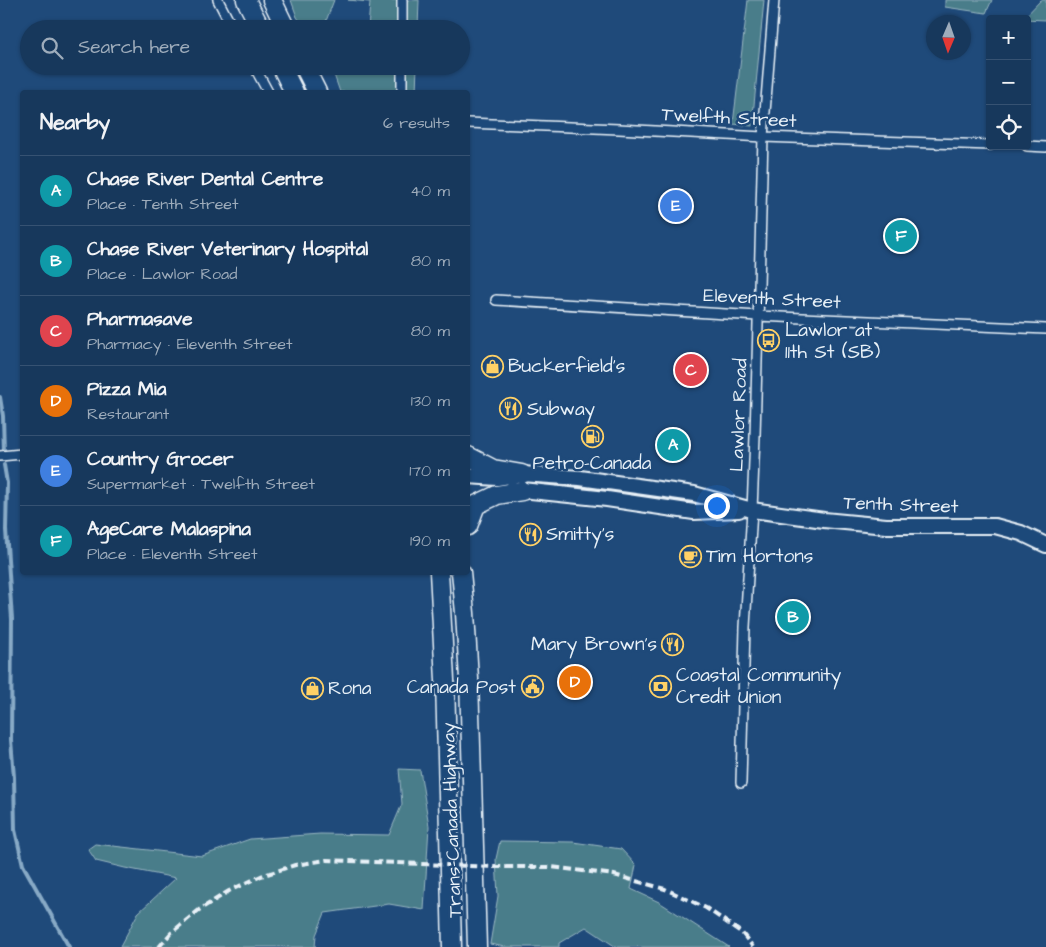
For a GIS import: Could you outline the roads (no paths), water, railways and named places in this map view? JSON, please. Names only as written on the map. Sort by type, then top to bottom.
[{"type":"highway","points":[[246,0],[256,20]]},
{"type":"highway","points":[[272,0],[282,20]]},
{"type":"highway","points":[[285,75],[293,90]]},
{"type":"highway","points":[[308,75],[316,90]]},
{"type":"highway","points":[[470,457],[522,483]]},
{"type":"highway","points":[[470,521],[476,505],[522,483]]},
{"type":"highway","name":"Trans-Canada Highway","points":[[439,575],[445,680],[452,947]]},
{"type":"highway","name":"Trans-Canada Highway","points":[[461,575],[466,613],[477,947]]},
{"type":"street","points":[[218,0],[229,20]]},
{"type":"street","points":[[402,0],[402,20]]},
{"type":"street","name":"Lawlor Road","points":[[741,783],[745,627],[752,510],[763,137],[774,0]]},
{"type":"street","points":[[259,75],[267,90]]},
{"type":"street","points":[[402,75],[402,90]]},
{"type":"street","name":"Twelfth Street","points":[[470,123],[763,137],[986,145]]},
{"type":"street","points":[[1031,146],[1046,147]]},
{"type":"street","name":"Eleventh Street","points":[[496,300],[758,316],[1046,329]]},
{"type":"street","points":[[0,456],[20,454]]},
{"type":"street","name":"Tenth Street","points":[[470,476],[497,478],[522,483]]},
{"type":"street","name":"Tenth Street","points":[[470,485],[502,487],[522,483],[580,478],[694,494],[752,510],[824,520],[886,526],[995,526],[1021,533],[1046,545]]},
{"type":"waterway","points":[[0,397],[3,416],[4,453]]},
{"type":"waterway","points":[[4,465],[7,483],[6,530],[12,619],[11,740],[15,830],[23,865],[69,947]]},
{"type":"railway","points":[[159,947],[171,933],[199,910],[229,891],[261,876],[295,865],[326,860],[494,867],[551,867],[614,875],[665,889],[706,908],[742,933],[753,947]]},
{"type":"place","name":"Country Grocer","points":[[676,206]]},
{"type":"place","name":"AgeCare Malaspina","points":[[901,236]]},
{"type":"place","name":"Lawlor at 11th St (SB)","points":[[769,341]]},
{"type":"place","name":"Buckerfield's","points":[[492,366]]},
{"type":"place","name":"Pharmasave","points":[[691,370]]},
{"type":"place","name":"Subway","points":[[511,409]]},
{"type":"place","name":"Petro-Canada","points":[[592,437]]},
{"type":"place","name":"Chase River Dental Centre","points":[[673,445]]},
{"type":"place","name":"Smitty's","points":[[530,534]]},
{"type":"place","name":"Tim Hortons","points":[[690,556]]},
{"type":"place","name":"Chase River Veterinary Hospital","points":[[793,617]]},
{"type":"place","name":"Mary Brown's","points":[[673,644]]},
{"type":"place","name":"Pizza Mia","points":[[575,682]]},
{"type":"place","name":"Coastal Community Credit Union","points":[[660,686]]},
{"type":"place","name":"Canada Post","points":[[532,687]]},
{"type":"place","name":"Rona","points":[[312,688]]}]
